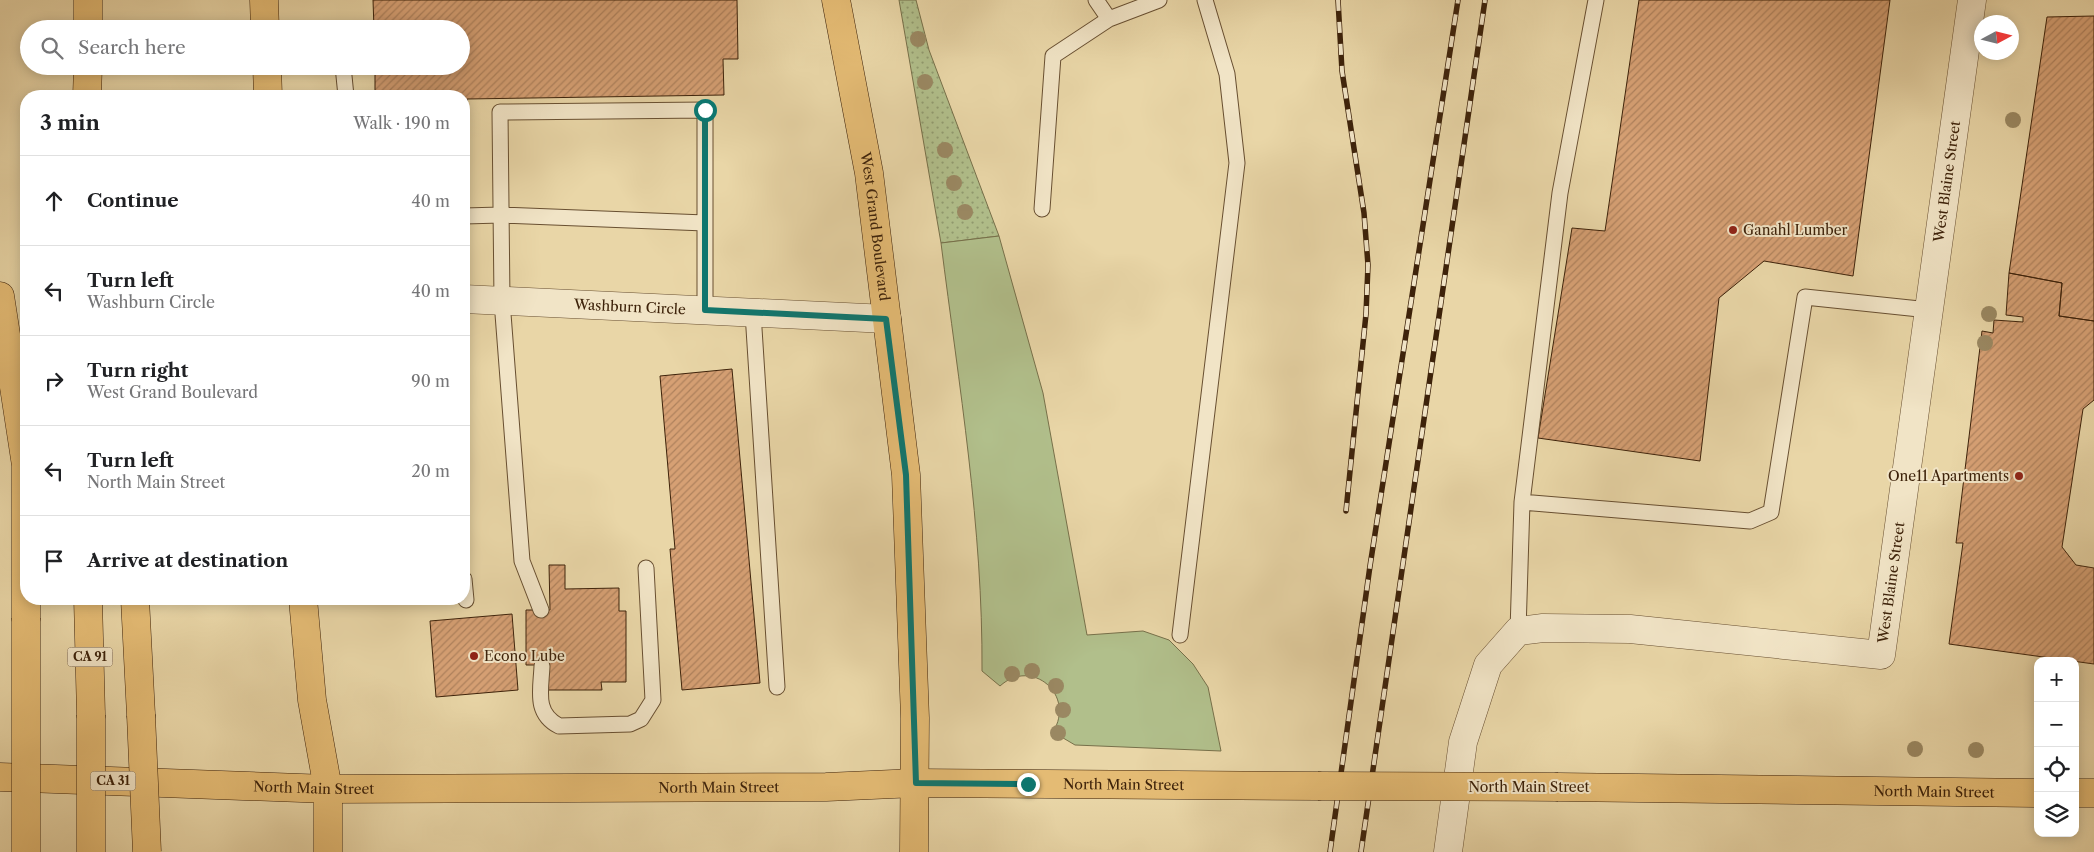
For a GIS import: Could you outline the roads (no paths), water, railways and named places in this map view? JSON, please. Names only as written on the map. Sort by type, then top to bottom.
[{"type":"main road","points":[[88,0],[88,20]]},
{"type":"main road","points":[[264,0],[265,20]]},
{"type":"main road","name":"West Grand Boulevard","points":[[836,0],[869,173],[906,475],[916,783],[914,852]]},
{"type":"main road","points":[[88,75],[88,90]]},
{"type":"main road","points":[[267,75],[268,90]]},
{"type":"main road","points":[[0,296],[20,426]]},
{"type":"main road","points":[[26,605],[26,852]]},
{"type":"main road","name":"CA 91","points":[[88,605],[92,715],[92,852]]},
{"type":"main road","points":[[135,605],[147,852]]},
{"type":"main road","points":[[304,605],[312,700],[328,789],[328,852]]},
{"type":"main road","name":"North Main Street","points":[[0,777],[328,789],[826,787],[916,783],[1558,787],[2034,793]]},
{"type":"main road","points":[[2079,793],[2094,793]]},
{"type":"street","name":"West Blaine Street","points":[[1518,631],[1543,628],[1630,629],[1881,655],[1972,0]]},
{"type":"street","name":"Washburn Circle","points":[[470,299],[886,319]]},
{"type":"street","points":[[1448,852],[1463,742],[1488,665],[1518,631]]},
{"type":"lane","points":[[1096,0],[1109,19]]},
{"type":"lane","points":[[1042,209],[1053,56],[1109,19],[1159,0]]},
{"type":"lane","points":[[1180,635],[1237,163],[1227,74],[1205,0]]},
{"type":"lane","points":[[1518,631],[1522,502],[1560,193],[1596,0]]},
{"type":"lane","points":[[344,75],[345,90]]},
{"type":"lane","points":[[541,610],[522,561],[502,301],[500,112],[705,110],[705,310]]},
{"type":"lane","points":[[470,216],[501,215],[705,223]]},
{"type":"lane","points":[[1522,502],[1750,521],[1771,512],[1805,297],[1929,310]]},
{"type":"lane","points":[[753,313],[777,687]]},
{"type":"lane","points":[[542,666],[541,703],[543,714],[559,726],[630,724],[641,718],[653,700],[646,568]]},
{"type":"railway","points":[[1338,0],[1342,71],[1364,213],[1368,265],[1366,314],[1346,511]]},
{"type":"railway","points":[[1330,852],[1370,566],[1458,0]]},
{"type":"railway","points":[[1361,852],[1485,0]]},
{"type":"place","name":"Ganahl Lumber","points":[[1733,230]]},
{"type":"place","name":"One11 Apartments","points":[[2019,476]]},
{"type":"place","name":"Econo Lube","points":[[474,656]]}]
